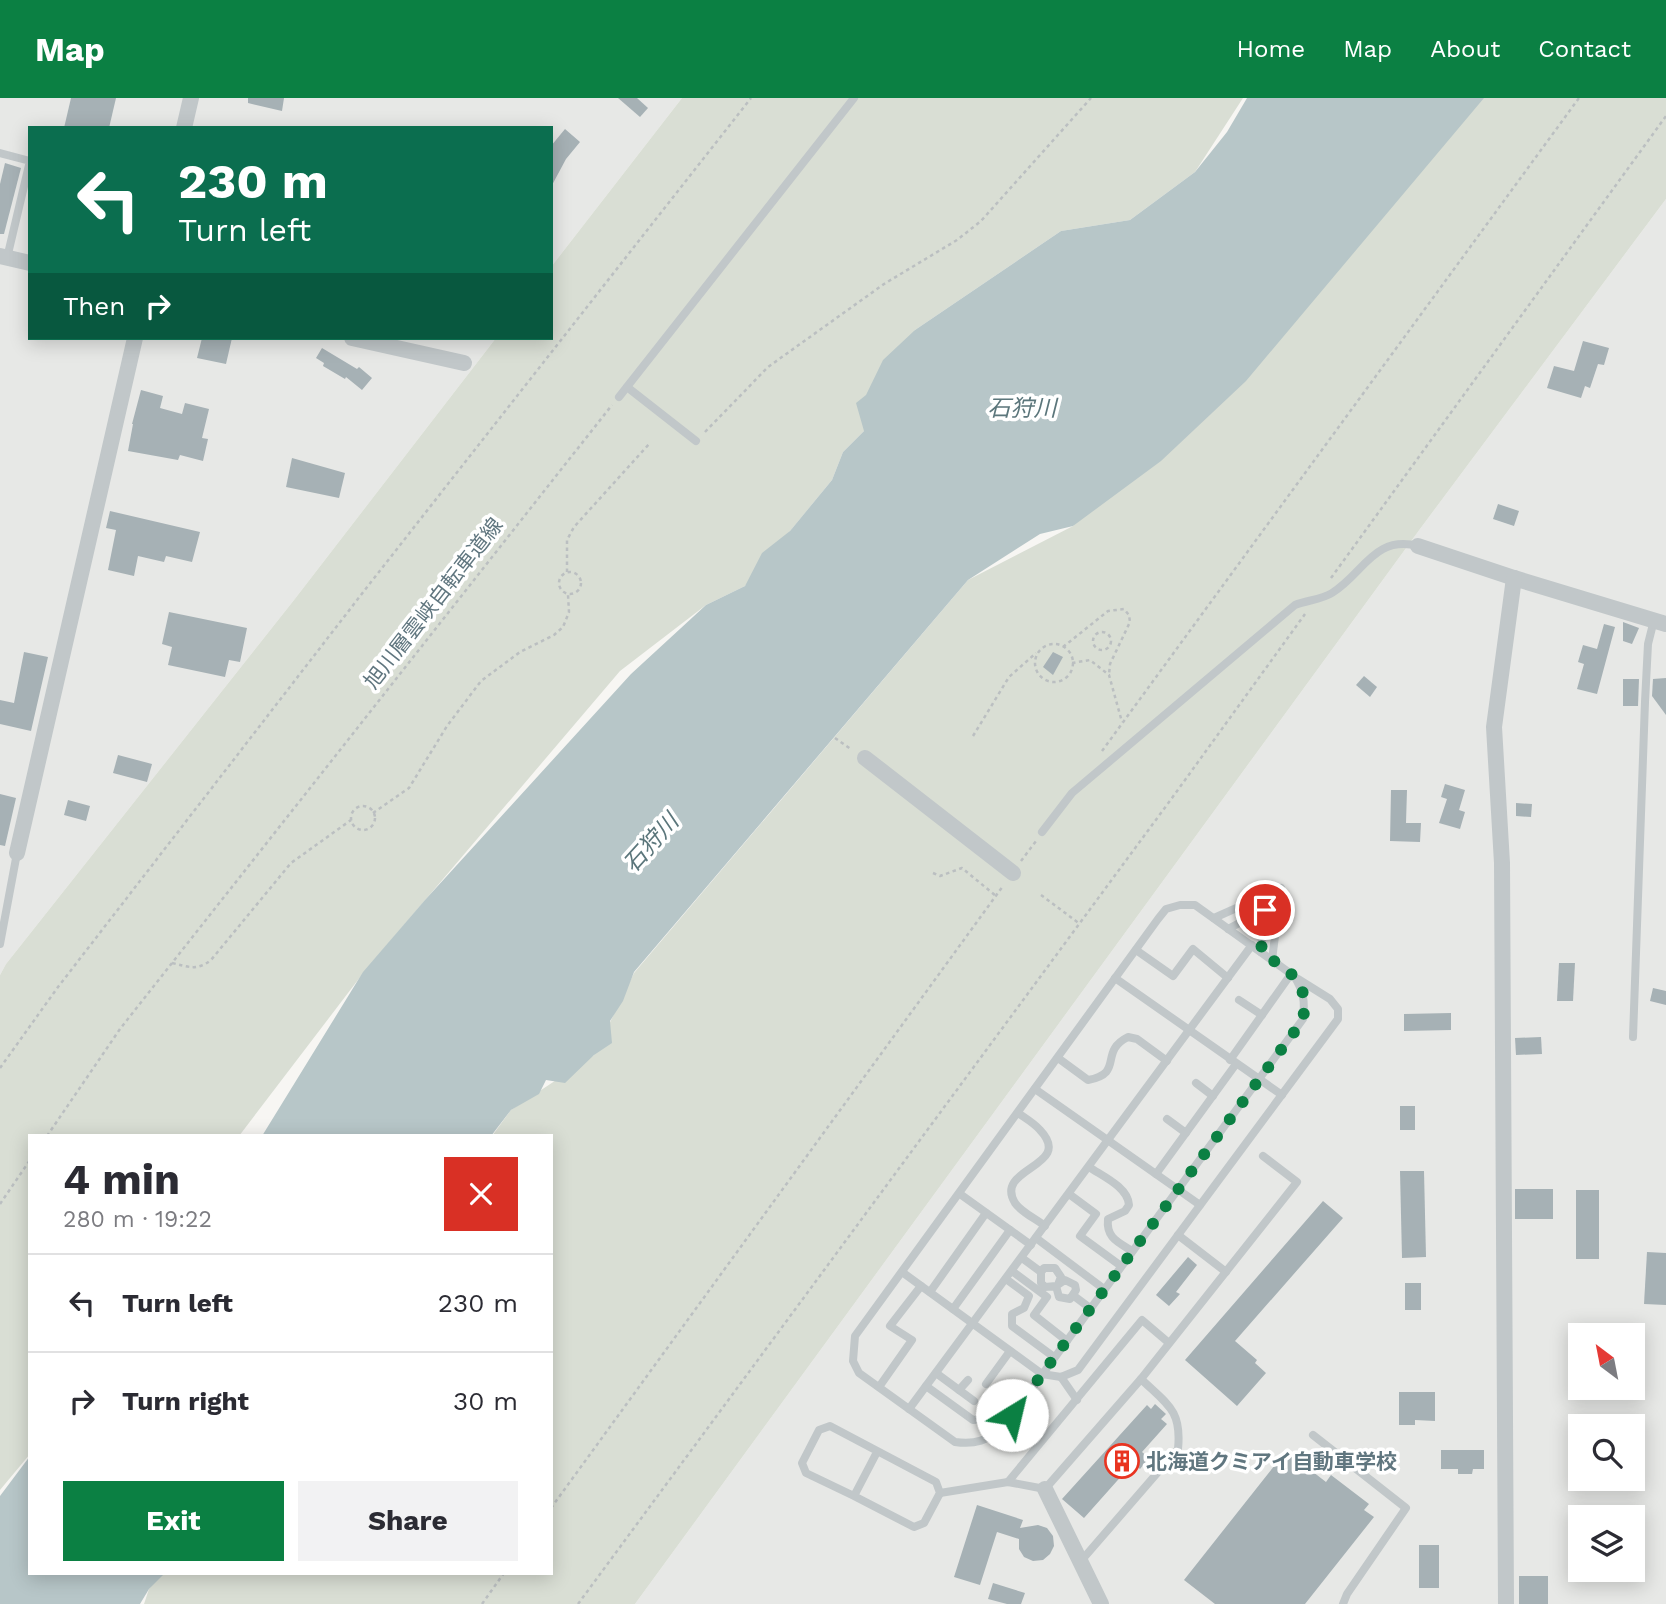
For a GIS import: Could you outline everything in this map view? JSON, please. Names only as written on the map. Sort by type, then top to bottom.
[{"type":"street","points":[[184,126],[191,98]]},
{"type":"street","points":[[3,257],[28,263]]},
{"type":"street","points":[[17,853],[135,340]]},
{"type":"street","points":[[361,340],[464,363]]},
{"type":"street","points":[[1418,546],[1660,622]]},
{"type":"street","points":[[1506,1604],[1502,863],[1494,727],[1514,578]]},
{"type":"street","points":[[865,758],[1013,873]]},
{"type":"street","points":[[1045,1489],[1101,1604]]},
{"type":"lane","points":[[619,397],[854,98]]},
{"type":"lane","points":[[0,153],[28,160]]},
{"type":"lane","points":[[3,257],[28,168]]},
{"type":"lane","points":[[627,387],[696,441]]},
{"type":"lane","points":[[1042,832],[1072,793],[1289,611],[1301,603],[1334,592],[1388,545],[1405,542],[1418,546]]},
{"type":"lane","points":[[1633,1037],[1648,644],[1660,622]]},
{"type":"lane","points":[[0,944],[17,853]]},
{"type":"lane","points":[[1214,918],[1281,888],[1272,960]]},
{"type":"lane","points":[[902,1272],[1042,1374],[1061,1377],[1078,1370],[1338,1019],[1338,1009],[1330,999],[1195,905],[1166,909],[855,1336],[853,1361],[859,1373],[955,1442],[971,1444],[987,1440],[1003,1428],[1022,1401],[1042,1374],[1055,1357],[1090,1308],[1303,1020],[1306,1001],[1304,991],[1293,975]]},
{"type":"lane","points":[[1228,929],[1265,910],[1261,952]]},
{"type":"lane","points":[[909,1409],[1252,945]]},
{"type":"lane","points":[[1136,950],[1173,976],[1193,949],[1228,978]]},
{"type":"lane","points":[[1156,1174],[1213,1096],[1262,1015],[1293,975]]},
{"type":"lane","points":[[1115,978],[1282,1095]]},
{"type":"lane","points":[[1239,1000],[1262,1015]]},
{"type":"lane","points":[[1058,1058],[1088,1080],[1098,1078],[1107,1072],[1111,1064],[1111,1051],[1117,1042],[1128,1037],[1137,1039],[1167,1061]]},
{"type":"lane","points":[[1196,1083],[1213,1096]]},
{"type":"lane","points":[[1035,1089],[1200,1205]]},
{"type":"lane","points":[[1018,1113],[1041,1131],[1048,1143],[1047,1154],[1039,1165],[1021,1174],[1014,1181],[1011,1193],[1016,1205],[1045,1226]]},
{"type":"lane","points":[[1167,1119],[1186,1133]]},
{"type":"lane","points":[[940,1493],[1008,1482],[1045,1489],[1142,1379],[1297,1182],[1263,1156]]},
{"type":"lane","points":[[1089,1167],[1129,1198],[1125,1211],[1108,1219],[1107,1228],[1110,1237],[1132,1251]]},
{"type":"lane","points":[[960,1194],[1010,1230],[1034,1242],[1104,1289]]},
{"type":"lane","points":[[1069,1194],[1096,1214],[1080,1236],[1121,1266]]},
{"type":"lane","points":[[930,1292],[986,1213]]},
{"type":"lane","points":[[953,1309],[1010,1230]]},
{"type":"lane","points":[[1178,1235],[1226,1272]]},
{"type":"lane","points":[[1022,1258],[1041,1272]]},
{"type":"lane","points":[[1074,1296],[1070,1299],[1059,1297],[1058,1284],[1060,1277],[1055,1268],[1044,1268],[1041,1272],[1041,1283],[1045,1287],[1058,1284],[1070,1281],[1074,1285],[1074,1296]]},
{"type":"lane","points":[[1009,1275],[1047,1297],[1034,1315],[1066,1341]]},
{"type":"lane","points":[[1009,1275],[1029,1296],[1024,1308],[1012,1314],[1012,1326],[1055,1357]]},
{"type":"lane","points":[[879,1387],[912,1340],[890,1326],[921,1286]]},
{"type":"lane","points":[[1074,1296],[1090,1308]]},
{"type":"lane","points":[[1008,1482],[1142,1320],[1169,1343]]},
{"type":"lane","points":[[986,1384],[1010,1350]]},
{"type":"lane","points":[[986,1366],[995,1372]]},
{"type":"lane","points":[[936,1373],[974,1401]]},
{"type":"lane","points":[[1061,1377],[1077,1400]]},
{"type":"lane","points":[[1081,1561],[1178,1449],[1180,1428],[1171,1407],[1142,1379]]},
{"type":"lane","points":[[959,1390],[968,1380]]},
{"type":"lane","points":[[926,1386],[973,1420],[985,1419],[989,1414],[992,1396],[998,1391],[1006,1390],[1022,1401]]},
{"type":"lane","points":[[830,1426],[936,1482],[940,1493],[924,1523],[914,1527],[806,1474],[802,1463],[819,1430],[830,1426]]},
{"type":"lane","points":[[1313,1435],[1406,1508],[1347,1594],[1343,1604]]},
{"type":"lane","points":[[854,1496],[877,1452]]},
{"type":"path","points":[[0,1068],[58,986],[751,98]]},
{"type":"path","points":[[696,441],[768,367],[884,284],[957,240],[981,221],[1091,98]]},
{"type":"path","points":[[1101,752],[1579,98]]},
{"type":"path","points":[[1332,577],[1666,116]]},
{"type":"path","name":"旭川層雲峡自転車道線","points":[[48,1134],[120,1029],[619,397]]},
{"type":"path","points":[[567,572],[566,540],[574,527],[650,443]]},
{"type":"path","points":[[567,572],[578,575],[581,582],[576,593],[568,595],[558,586],[561,576],[567,572]]},
{"type":"path","points":[[373,813],[410,788],[447,726],[481,681],[520,652],[554,635],[563,627],[569,612],[568,595]]},
{"type":"path","points":[[578,1604],[1080,924],[1315,599]]},
{"type":"path","points":[[1063,647],[1108,611],[1124,609],[1129,615],[1130,622],[1110,664],[1109,675],[1122,722]]},
{"type":"path","points":[[1091,625],[1095,635]]},
{"type":"path","points":[[1100,632],[1107,633],[1111,638],[1110,645],[1106,649],[1097,649],[1092,643],[1095,635],[1100,632]]},
{"type":"path","points":[[973,736],[1009,677],[1040,650],[1051,644],[1063,647],[1068,651],[1072,669],[1064,678],[1046,681],[1037,673],[1035,667],[1040,650]]},
{"type":"path","points":[[1110,645],[1119,645]]},
{"type":"path","points":[[1072,663],[1090,660],[1109,675]]},
{"type":"path","points":[[835,738],[865,758]]},
{"type":"path","points":[[357,808],[368,808],[375,821],[367,830],[358,830],[351,820],[352,813],[357,808]]},
{"type":"path","points":[[172,963],[193,969],[202,967],[211,960],[291,863],[304,851],[351,820]]},
{"type":"path","points":[[553,1505],[1042,832]]},
{"type":"path","points":[[933,873],[940,876],[962,867],[996,896]]},
{"type":"path","points":[[1041,895],[1080,924]]},
{"type":"path","points":[[0,1204],[28,1163]]},
{"type":"path","points":[[482,1604],[503,1575]]},
{"type":"shaded area","points":[[0,98],[682,98],[553,264],[553,126],[28,126],[28,340],[494,340],[0,975]]},
{"type":"shaded area","points":[[682,98],[1243,98],[1195,172],[1130,220],[1061,231],[915,330],[864,431],[843,452],[832,480],[745,586],[706,605],[620,671],[364,972],[241,1134],[28,1134],[28,1456],[0,1490],[0,975],[494,340],[553,340],[553,264]]},
{"type":"shaded area","points":[[1465,98],[1666,98],[1666,199],[1420,529],[635,1604],[144,1604],[149,1589],[160,1575],[553,1575],[553,1134],[493,1134],[511,1110],[594,1055],[634,973],[968,580],[1073,526]]},
{"type":"shaded area","points":[[1666,199],[1666,1604],[635,1604],[1420,529]]},
{"type":"water","name":"石狩川","points":[[1247,98],[1484,98],[1246,381],[1161,461],[1073,526],[1040,534],[968,580],[634,972],[623,1001],[610,1021],[612,1043],[594,1055],[565,1083],[546,1080],[539,1094],[511,1110],[493,1134],[263,1134],[363,972],[425,900],[631,674],[706,605],[745,586],[762,553],[790,531],[832,480],[843,452],[864,431],[856,403],[866,395],[883,360],[915,330],[1061,231],[1130,220],[1195,172],[1227,132]]},
{"type":"water","points":[[28,1459],[28,1575],[163,1575],[149,1589],[140,1604],[0,1604],[0,1496]]},
{"type":"building","points":[[71,98],[116,98],[109,126],[64,126]]},
{"type":"building","points":[[248,98],[284,98],[282,111],[248,103]]},
{"type":"building","points":[[618,98],[637,98],[648,108],[640,117]]},
{"type":"building","points":[[565,129],[580,142],[566,159],[553,183],[553,144]]},
{"type":"building","points":[[5,163],[21,168],[4,234],[0,234],[0,184]]},
{"type":"building","points":[[202,340],[232,340],[226,364],[197,358]]},
{"type":"building","points":[[1583,341],[1609,348],[1604,365],[1598,364],[1590,388],[1585,386],[1581,398],[1547,388],[1554,366],[1574,371]]},
{"type":"building","points":[[322,348],[357,369],[359,367],[372,378],[362,390],[346,377],[345,379],[323,366],[324,363],[316,358]]},
{"type":"building","points":[[141,390],[163,396],[160,408],[182,414],[185,403],[209,409],[202,438],[208,439],[203,461],[180,455],[178,460],[128,451]]},
{"type":"building","points":[[292,458],[345,473],[339,498],[286,487]]},
{"type":"building","points":[[1498,504],[1519,511],[1514,526],[1493,519]]},
{"type":"building","points":[[110,511],[200,532],[192,562],[166,556],[164,562],[138,556],[134,576],[108,570],[116,530],[106,528]]},
{"type":"building","points":[[169,612],[247,628],[240,662],[229,660],[225,677],[168,665],[172,647],[162,644]]},
{"type":"building","points":[[1623,622],[1639,628],[1632,644],[1623,641]]},
{"type":"building","points":[[1604,624],[1615,627],[1597,694],[1577,689],[1584,664],[1578,662],[1583,645],[1597,649]]},
{"type":"building","points":[[24,652],[48,657],[31,731],[0,724],[0,700],[14,703]]},
{"type":"building","points":[[1053,652],[1063,657],[1053,675],[1043,667]]},
{"type":"building","points":[[1364,676],[1377,687],[1370,697],[1356,685]]},
{"type":"building","points":[[1666,678],[1666,715],[1652,696],[1653,679]]},
{"type":"building","points":[[1623,679],[1639,679],[1638,706],[1623,706]]},
{"type":"building","points":[[118,755],[152,764],[147,782],[113,773]]},
{"type":"building","points":[[1445,784],[1465,790],[1459,810],[1465,812],[1460,829],[1439,823],[1447,799],[1441,797]]},
{"type":"building","points":[[1391,790],[1407,790],[1406,823],[1421,823],[1420,842],[1390,841]]},
{"type":"building","points":[[0,794],[16,798],[5,846],[0,845]]},
{"type":"building","points":[[68,800],[90,806],[86,821],[64,815]]},
{"type":"building","points":[[1516,803],[1532,804],[1531,817],[1516,816]]},
{"type":"building","points":[[1559,963],[1575,963],[1573,1001],[1557,1001]]},
{"type":"building","points":[[1653,988],[1666,991],[1666,1005],[1650,1001]]},
{"type":"building","points":[[1451,1013],[1451,1030],[1404,1031],[1404,1014]]},
{"type":"building","points":[[1541,1037],[1542,1054],[1516,1055],[1515,1038]]},
{"type":"building","points":[[1400,1106],[1415,1106],[1415,1130],[1400,1130]]},
{"type":"building","points":[[1400,1171],[1424,1171],[1426,1257],[1402,1258]]},
{"type":"building","points":[[1515,1189],[1553,1189],[1553,1219],[1515,1219]]},
{"type":"building","points":[[1576,1190],[1599,1190],[1599,1259],[1576,1259]]},
{"type":"building","points":[[1323,1201],[1343,1218],[1235,1341],[1257,1360],[1255,1363],[1266,1373],[1237,1406],[1185,1360]]},
{"type":"building","points":[[1647,1252],[1666,1253],[1666,1305],[1644,1304]]},
{"type":"building","points":[[1188,1257],[1197,1265],[1176,1292],[1180,1294],[1169,1306],[1156,1295]]},
{"type":"building","points":[[1405,1283],[1421,1283],[1421,1310],[1405,1310]]},
{"type":"building","points":[[1399,1392],[1435,1392],[1435,1421],[1415,1420],[1415,1425],[1399,1425]]},
{"type":"building","name":"北海道クミアイ自動車学校","points":[[1155,1404],[1166,1414],[1161,1419],[1167,1424],[1142,1452],[1149,1458],[1140,1469],[1133,1463],[1084,1518],[1062,1499],[1147,1405],[1151,1409]]},
{"type":"building","points":[[1441,1450],[1484,1450],[1484,1469],[1473,1469],[1472,1474],[1458,1474],[1458,1469],[1441,1469]]},
{"type":"building","points":[[1286,1451],[1326,1482],[1331,1475],[1369,1504],[1364,1510],[1374,1517],[1305,1604],[1215,1604],[1184,1580]]},
{"type":"building","points":[[977,1505],[1023,1520],[1020,1528],[1038,1525],[1047,1528],[1053,1536],[1054,1546],[1050,1554],[1043,1560],[1033,1561],[1024,1557],[1019,1549],[1019,1539],[997,1532],[980,1585],[954,1577]]},
{"type":"building","points":[[1419,1545],[1439,1545],[1439,1588],[1419,1588]]},
{"type":"building","points":[[1519,1576],[1548,1576],[1548,1604],[1519,1604]]},
{"type":"building","points":[[993,1583],[1025,1593],[1021,1604],[988,1599]]},
{"type":"place","name":"北海道クミアイ自動車学校","points":[[1122,1461]]},
{"type":"route","points":[[1012,1415],[1303,1020],[1306,1001],[1304,991],[1294,976],[1261,952],[1265,910]]}]
